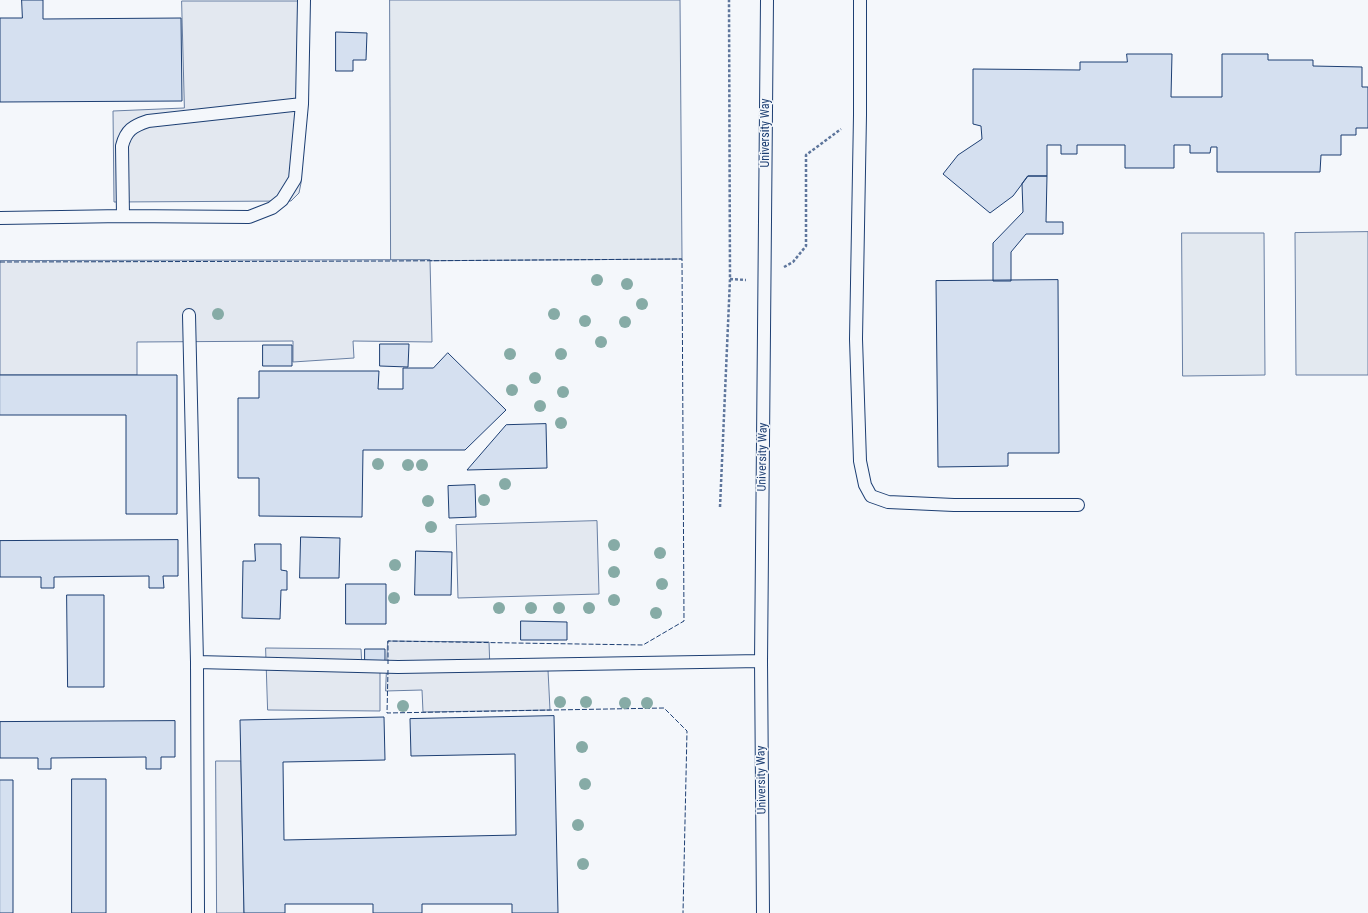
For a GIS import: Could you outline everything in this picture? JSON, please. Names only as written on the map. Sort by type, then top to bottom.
[{"type":"lane","points":[[0,218],[122,216],[249,217],[272,208],[282,200],[295,179],[302,104],[304,0]]},
{"type":"lane","name":"University Way","points":[[763,913],[761,661],[767,0]]},
{"type":"lane","points":[[860,0],[860,115],[856,339],[860,461],[864,485],[871,496],[888,502],[954,505],[1078,505]]},
{"type":"lane","points":[[122,216],[122,146],[125,136],[134,126],[148,120],[302,104]]},
{"type":"lane","points":[[189,315],[197,662],[198,913]]},
{"type":"lane","points":[[197,662],[398,667],[761,661]]},
{"type":"path","points":[[720,507],[730,279],[729,0]]},
{"type":"path","points":[[730,279],[765,281],[793,262],[806,246],[806,155],[860,115]]},
{"type":"shaded area","points":[[390,0],[680,0],[682,259],[391,261]]},
{"type":"shaded area","points":[[182,1],[301,1],[301,183],[299,193],[291,201],[114,202],[113,111],[184,108]]},
{"type":"shaded area","points":[[1368,232],[1368,375],[1296,375],[1295,233]]},
{"type":"shaded area","points":[[1182,233],[1264,233],[1265,375],[1183,376]]},
{"type":"shaded area","points":[[430,260],[432,342],[353,341],[354,358],[293,362],[293,341],[137,342],[137,375],[0,375],[0,261]]},
{"type":"shaded area","points":[[597,521],[599,594],[458,598],[456,525]]},
{"type":"shaded area","points":[[388,641],[489,642],[490,670],[548,670],[550,710],[423,712],[422,690],[386,691]]},
{"type":"shaded area","points":[[266,648],[361,649],[362,668],[380,668],[380,711],[268,710]]},
{"type":"shaded area","points":[[216,761],[241,761],[244,913],[217,913]]},
{"type":"building","points":[[22,0],[43,0],[43,19],[181,18],[182,101],[0,102],[0,18],[22,18]]},
{"type":"building","points":[[336,32],[367,33],[366,60],[353,60],[353,71],[336,71]]},
{"type":"building","points":[[1127,54],[1172,54],[1171,97],[1222,97],[1222,54],[1268,54],[1268,60],[1313,60],[1313,66],[1362,67],[1362,87],[1368,87],[1368,128],[1356,128],[1356,135],[1341,135],[1341,155],[1321,155],[1320,172],[1217,172],[1217,147],[1211,147],[1210,153],[1190,153],[1190,145],[1174,145],[1174,168],[1125,168],[1125,145],[1077,145],[1077,154],[1061,154],[1061,145],[1047,145],[1047,176],[1028,176],[1013,196],[990,213],[943,174],[958,155],[982,139],[981,126],[973,124],[973,69],[1080,70],[1080,62],[1127,62]]},
{"type":"building","points":[[1028,176],[1047,176],[1046,222],[1063,222],[1063,234],[1026,234],[1011,252],[1011,281],[993,281],[993,243],[1023,212],[1022,184]]},
{"type":"building","points":[[1058,280],[1059,453],[1008,453],[1008,466],[938,467],[936,281]]},
{"type":"building","points":[[380,344],[409,344],[408,367],[380,366]]},
{"type":"building","points":[[263,345],[292,345],[292,366],[263,366]]},
{"type":"building","points":[[448,353],[506,410],[465,450],[363,450],[362,517],[259,516],[259,478],[238,478],[238,398],[259,398],[259,371],[379,371],[378,389],[403,389],[403,368],[433,368]]},
{"type":"building","points":[[0,375],[177,375],[177,514],[126,514],[126,415],[0,415]]},
{"type":"building","points":[[546,424],[547,468],[467,470],[506,425]]},
{"type":"building","points":[[475,485],[476,517],[449,518],[448,486]]},
{"type":"building","points":[[301,537],[340,538],[339,578],[300,578]]},
{"type":"building","points":[[178,540],[178,576],[163,576],[164,588],[149,588],[149,576],[54,577],[54,588],[41,588],[41,577],[0,577],[0,541]]},
{"type":"building","points":[[255,544],[281,544],[281,570],[287,571],[287,590],[281,590],[280,619],[242,618],[243,561],[255,561]]},
{"type":"building","points":[[416,551],[452,552],[451,595],[415,595]]},
{"type":"building","points":[[346,584],[386,584],[386,624],[346,624]]},
{"type":"building","points":[[67,595],[104,595],[104,687],[68,687]]},
{"type":"building","points":[[521,621],[567,622],[567,640],[521,640]]},
{"type":"building","points":[[365,649],[385,649],[385,666],[365,665]]},
{"type":"building","points":[[554,716],[558,913],[512,913],[512,904],[422,904],[422,913],[373,913],[373,904],[285,904],[285,913],[244,913],[240,720],[384,717],[385,760],[283,762],[284,840],[516,835],[515,754],[411,756],[410,719]]},
{"type":"building","points":[[175,721],[175,757],[161,757],[161,769],[146,769],[146,757],[51,758],[51,769],[38,769],[38,758],[0,758],[0,722]]},
{"type":"building","points":[[72,779],[106,779],[106,913],[72,913]]},
{"type":"building","points":[[0,780],[13,780],[13,913],[0,913]]},
{"type":"fence","points":[[0,262],[682,259],[684,621],[643,645],[388,641],[388,664]]},
{"type":"fence","points":[[388,670],[387,713],[664,708],[687,731],[683,913]]}]
